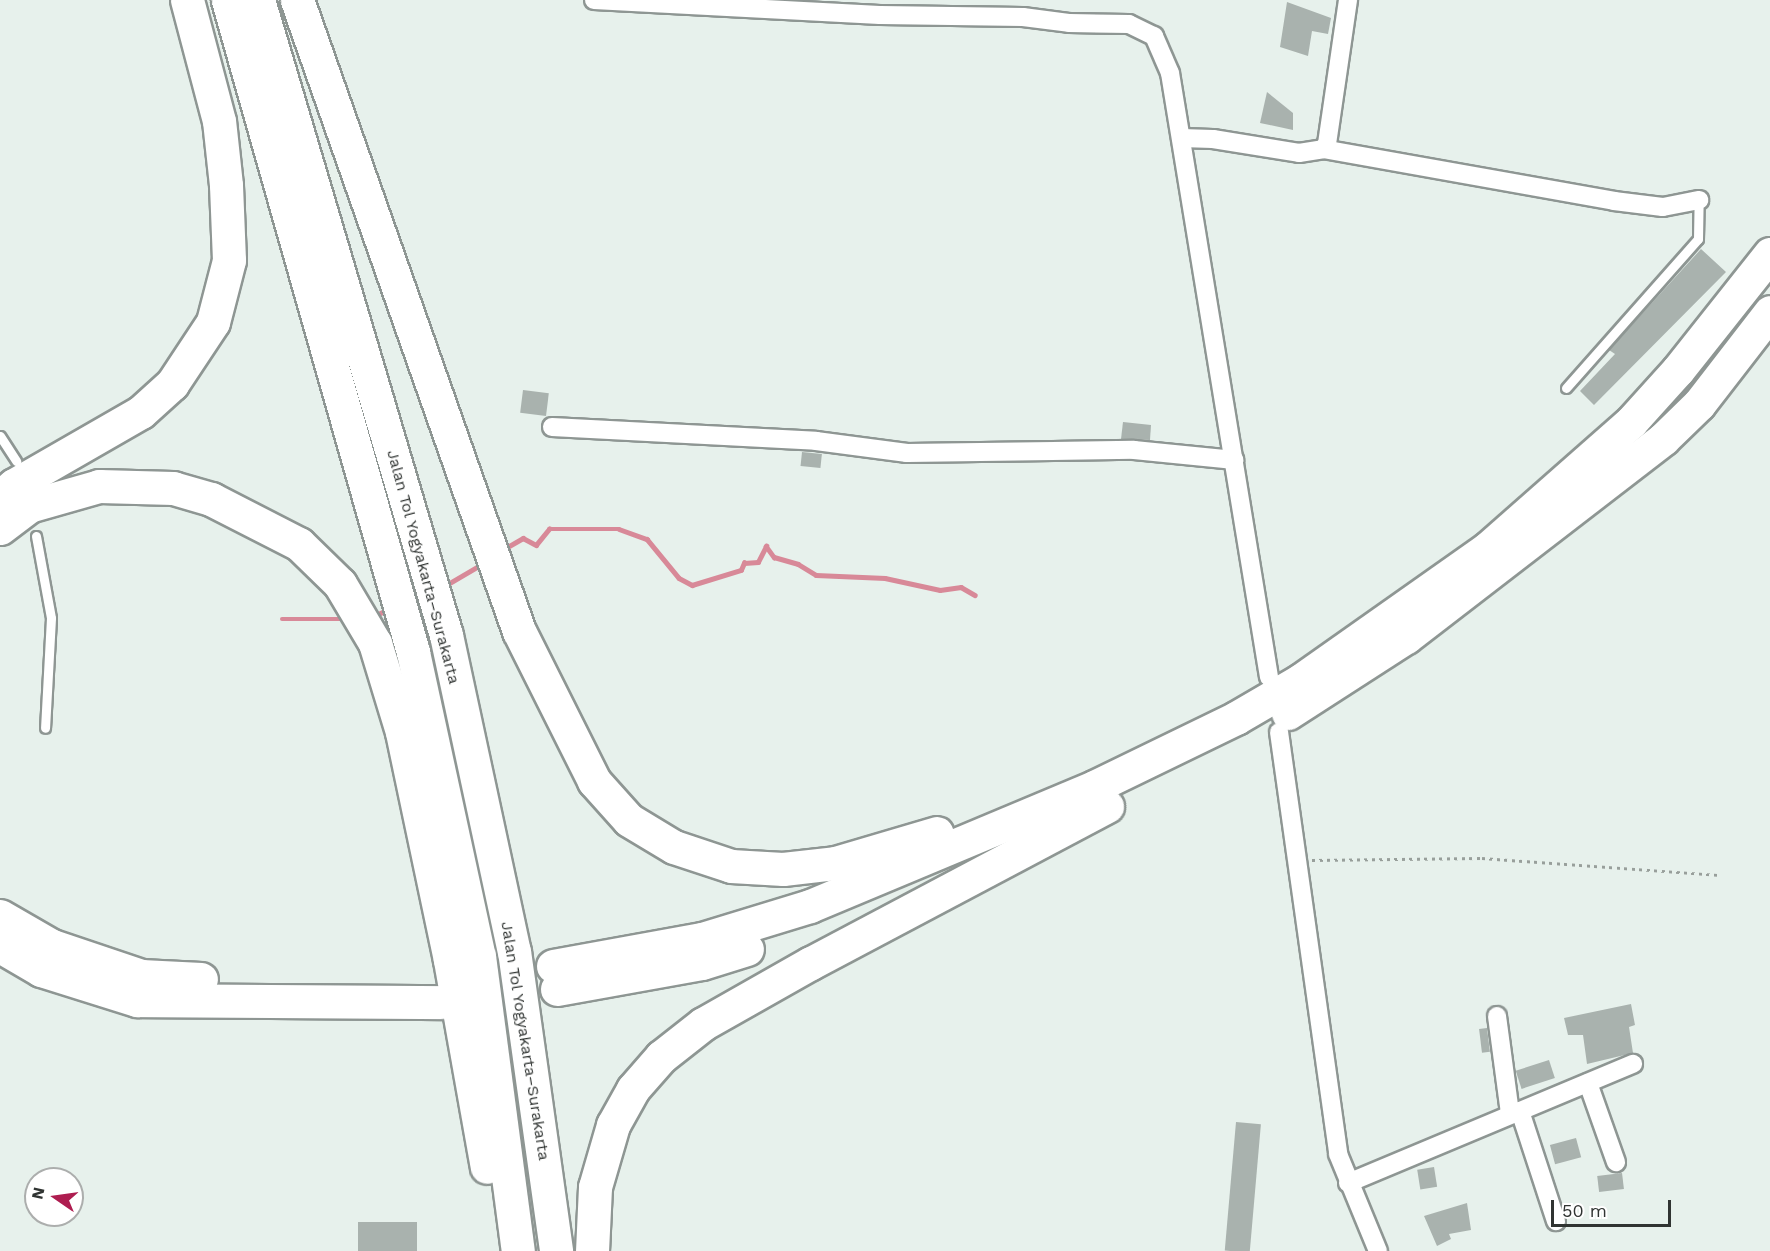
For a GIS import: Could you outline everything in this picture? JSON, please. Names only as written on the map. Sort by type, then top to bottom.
[{"type":"highway","points":[[0,497],[14,485],[141,412],[172,384],[213,322],[229,260],[226,185],[219,121],[188,0]]},
{"type":"highway","name":"Jalan Tol Yogyakarta–Surakarta","points":[[228,0],[413,652],[479,956],[518,1251]]},
{"type":"highway","name":"Jalan Tol Yogyakarta–Surakarta","points":[[258,0],[446,635],[514,951],[556,1251]]},
{"type":"highway","points":[[297,0],[519,631],[594,781],[629,820],[674,847],[731,866],[783,868],[835,863],[1100,796]]},
{"type":"highway","points":[[592,1251],[595,1187],[613,1125],[633,1089],[661,1057],[703,1024],[1301,680],[1488,548],[1631,422],[1678,370],[1770,254]]},
{"type":"highway","points":[[555,977],[702,939],[810,906],[1100,796],[1264,727],[1336,685],[1407,637],[1663,439],[1699,404],[1770,312]]},
{"type":"highway","points":[[0,528],[29,506],[99,486],[173,488],[211,499],[299,544],[339,584],[375,643],[402,732],[450,960],[503,1251]]},
{"type":"highway","points":[[0,916],[52,946],[141,976],[439,991],[137,1000],[41,970],[0,946]]},
{"type":"street","points":[[594,0],[1025,8],[1069,23],[1129,24],[1147,29],[1164,55],[1181,138],[1269,677]]},
{"type":"street","points":[[1323,149],[1327,144],[1348,0]]},
{"type":"street","points":[[1181,138],[1213,139],[1299,153],[1323,149],[1614,201],[1663,207],[1699,200]]},
{"type":"street","points":[[552,427],[816,441],[907,453],[1134,450],[1235,460]]},
{"type":"street","points":[[1279,732],[1294,861],[1338,1154],[1348,1183],[1378,1251]]},
{"type":"street","points":[[1497,1016],[1515,1113],[1556,1221]]},
{"type":"street","points":[[1348,1183],[1633,1064]]},
{"type":"street","points":[[1588,1083],[1616,1162]]},
{"type":"lane","points":[[1566,388],[1698,239],[1699,200]]},
{"type":"lane","points":[[0,436],[16,461]]},
{"type":"lane","points":[[36,536],[51,618],[45,728]]},
{"type":"path","points":[[1294,861],[1482,858],[1717,875]]},
{"type":"building","points":[[1287,2],[1331,18],[1328,34],[1312,31],[1308,56],[1280,47]]},
{"type":"building","points":[[1267,92],[1293,113],[1293,130],[1260,123]]},
{"type":"building","points":[[1701,249],[1726,272],[1594,405],[1580,391],[1615,354],[1609,350]]},
{"type":"building","points":[[523,390],[549,393],[546,416],[520,413]]},
{"type":"building","points":[[1123,422],[1151,425],[1150,440],[1121,439]]},
{"type":"building","points":[[802,452],[822,454],[820,468],[801,466]]},
{"type":"building","points":[[1631,1004],[1635,1025],[1629,1027],[1633,1053],[1587,1064],[1583,1035],[1568,1035],[1564,1018]]},
{"type":"building","points":[[1487,1028],[1490,1052],[1482,1053],[1479,1029]]},
{"type":"building","points":[[1549,1060],[1555,1078],[1522,1089],[1516,1071]]},
{"type":"building","points":[[1236,1122],[1261,1124],[1250,1251],[1225,1251]]},
{"type":"building","points":[[1576,1138],[1581,1157],[1555,1164],[1550,1145]]},
{"type":"building","points":[[1434,1167],[1437,1187],[1420,1189],[1417,1170]]},
{"type":"building","points":[[1622,1173],[1624,1189],[1599,1192],[1597,1176]]},
{"type":"building","points":[[1467,1203],[1471,1230],[1449,1234],[1451,1239],[1437,1246],[1424,1216]]},
{"type":"building","points":[[358,1222],[417,1222],[417,1251],[358,1251]]},
{"type":"waterway","points":[[504,549],[523,538],[536,545],[549,529],[619,529],[647,539],[679,578],[692,585],[741,570],[744,563],[758,562],[766,546],[774,557],[798,564],[816,575],[885,578],[940,590],[961,587],[975,595]]},
{"type":"waterway","points":[[443,587],[482,564]]},
{"type":"waterway","points":[[374,616],[389,609]]},
{"type":"waterway","points":[[282,619],[345,619]]}]
